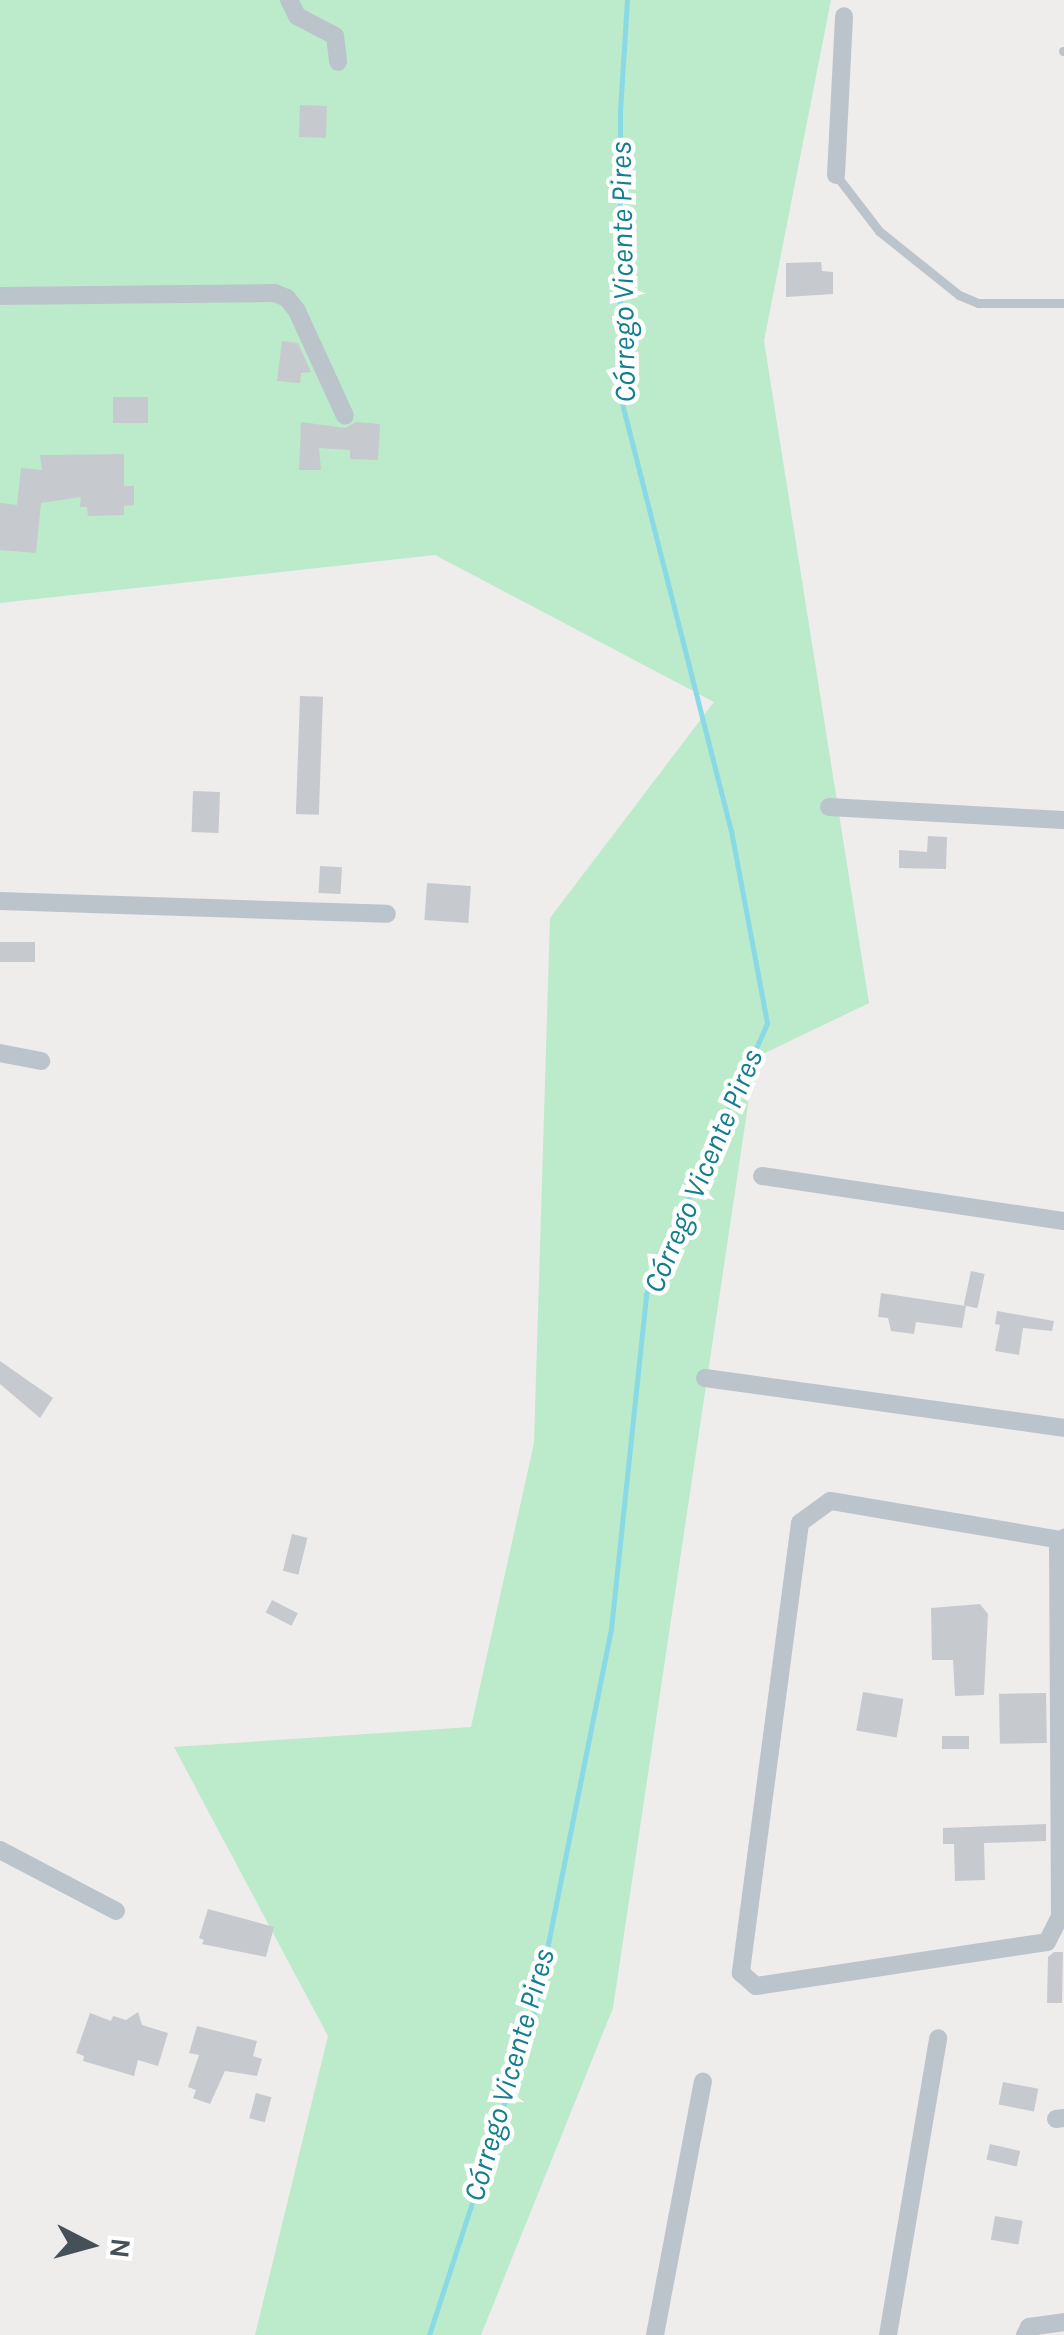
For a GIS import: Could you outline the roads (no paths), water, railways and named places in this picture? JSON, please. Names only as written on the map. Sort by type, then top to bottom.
[{"type":"street","points":[[289,0],[297,16],[335,36],[338,62]]},
{"type":"street","points":[[836,175],[844,16]]},
{"type":"street","points":[[0,296],[274,293],[287,298],[297,312],[345,416]]},
{"type":"street","points":[[829,806],[1064,820]]},
{"type":"street","points":[[0,902],[387,914]]},
{"type":"street","points":[[0,1053],[40,1061]]},
{"type":"street","points":[[762,1176],[1064,1222]]},
{"type":"street","points":[[705,1378],[1064,1428]]},
{"type":"street","points":[[830,1501],[1062,1539],[1060,1918],[1047,1942],[756,1986],[741,1973],[800,1523],[830,1501]]},
{"type":"street","points":[[0,1850],[116,1910]]},
{"type":"street","points":[[888,2335],[938,2038]]},
{"type":"street","points":[[655,2335],[703,2081]]},
{"type":"street","points":[[1024,2335],[1029,2327],[1064,2322]]},
{"type":"lane","points":[[836,175],[879,231],[959,295],[978,303],[1064,303]]},
{"type":"waterway","name":"Córrego Vicente Pires","points":[[429,2335],[535,2009],[611,1629],[646,1294],[767,1023],[731,831],[620,396],[620,111],[627,0]]}]
